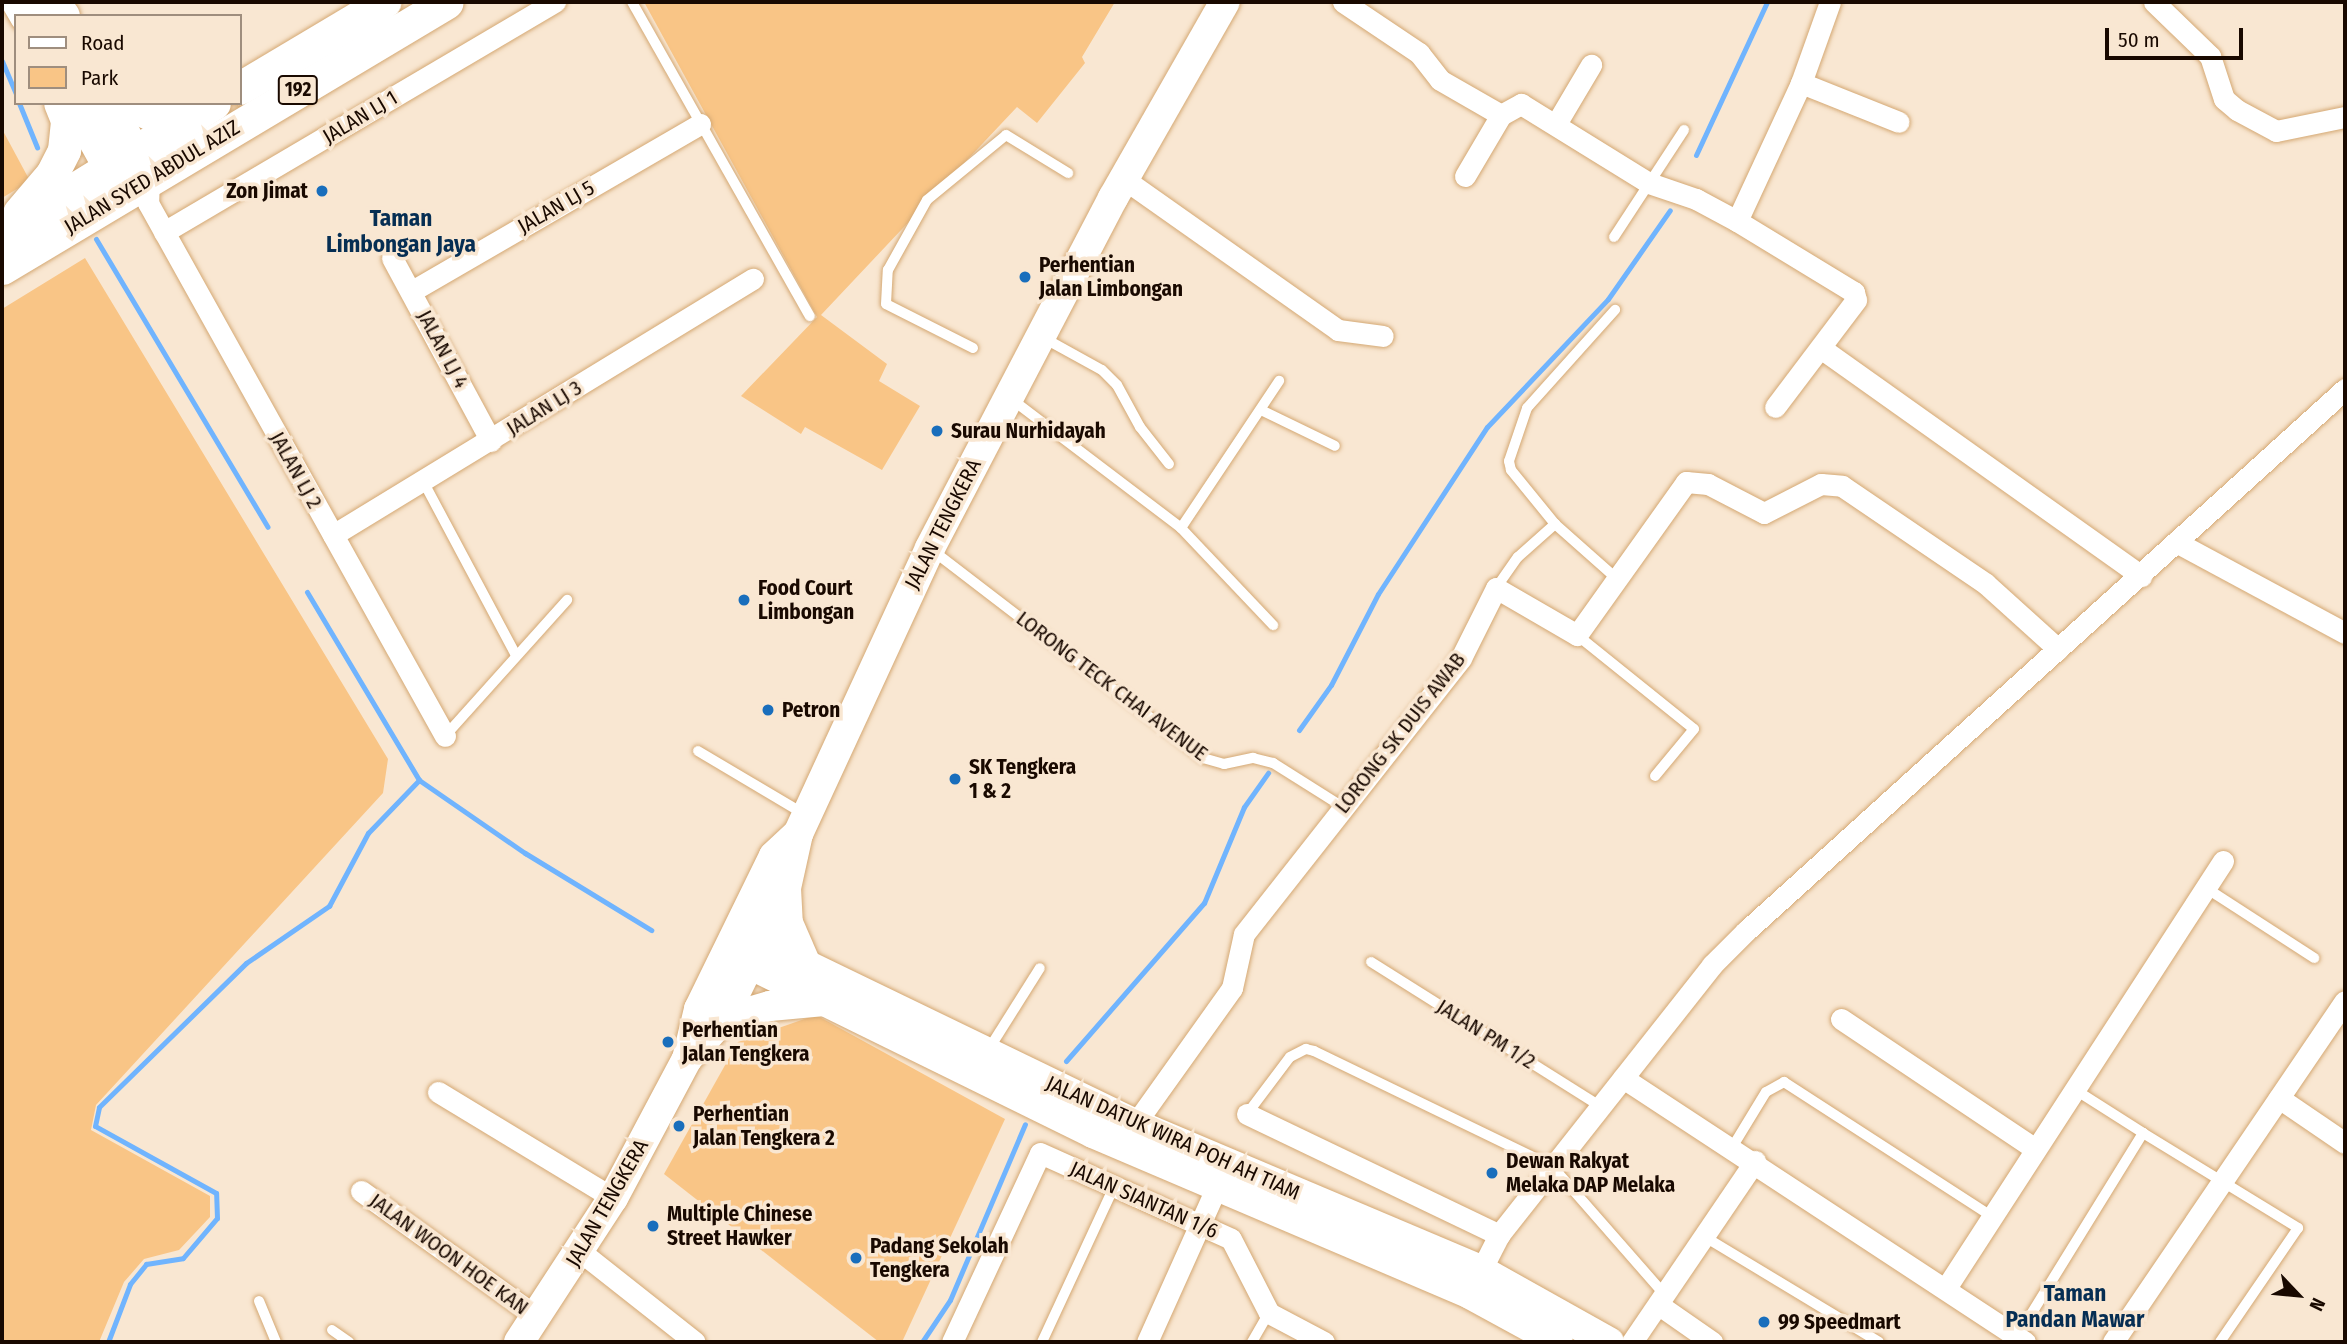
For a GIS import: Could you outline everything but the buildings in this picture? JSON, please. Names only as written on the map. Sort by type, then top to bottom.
[{"type":"main road","name":"JALAN SYED ABDUL AZIZ","points":[[242,87],[384,2]]},
{"type":"main road","name":"JALAN SYED ABDUL AZIZ","points":[[2,268],[133,179],[447,2]]},
{"type":"main road","name":"JALAN TENGKERA","points":[[687,1059],[699,1009],[786,888],[802,825],[930,548],[1124,179],[1225,2]]},
{"type":"main road","points":[[2,228],[33,199],[64,150],[67,120],[61,105]]},
{"type":"main road","points":[[76,105],[133,179]]},
{"type":"main road","points":[[107,105],[133,179]]},
{"type":"main road","points":[[130,105],[153,115],[198,105]]},
{"type":"main road","name":"JALAN SYED ABDUL AZIZ","points":[[2,234],[133,179],[212,105]]},
{"type":"main road","name":"JALAN TENGKERA","points":[[519,1342],[581,1252],[687,1059],[722,1020],[774,856],[802,825]]},
{"type":"main road","points":[[786,888],[788,923],[807,967]]},
{"type":"main road","name":"JALAN DATUK WIRA POH AH TIAM","points":[[744,948],[807,967],[1135,1124],[1222,1176]]},
{"type":"main road","name":"JALAN DATUK WIRA POH AH TIAM","points":[[744,948],[828,1001],[1093,1133],[1222,1176],[1475,1282],[1609,1342]]},
{"type":"main road","points":[[722,1020],[770,1006],[828,1001]]},
{"type":"main road","name":"JALAN DATUK WIRA POH AH TIAM","points":[[1475,1282],[1558,1342]]},
{"type":"street","name":"JALAN LJ 1","points":[[164,232],[555,2]]},
{"type":"street","points":[[1343,2],[1419,53],[1440,80],[1501,115]]},
{"type":"street","points":[[1737,220],[1801,83],[1830,2]]},
{"type":"street","points":[[2154,2],[2210,57],[2224,99],[2237,110],[2276,131],[2345,117]]},
{"type":"street","points":[[1556,124],[1591,65]]},
{"type":"street","points":[[1801,83],[1899,122]]},
{"type":"street","points":[[1465,176],[1501,115],[1521,104],[1649,183],[1696,199],[1737,220],[1854,292],[1856,300],[1822,349],[1774,407]]},
{"type":"street","name":"JALAN LJ 5","points":[[412,290],[700,124]]},
{"type":"street","name":"JALAN LJ 2","points":[[133,179],[444,737]]},
{"type":"street","points":[[1124,179],[1338,330],[1383,336]]},
{"type":"street","name":"JALAN LJ 4","points":[[392,258],[412,290],[491,441]]},
{"type":"street","name":"JALAN LJ 3","points":[[333,535],[753,279]]},
{"type":"street","points":[[1822,349],[2141,576]]},
{"type":"street","points":[[1475,1282],[1499,1235],[1552,1166],[1746,931],[2345,389]]},
{"type":"street","points":[[1496,588],[1577,635],[1686,482],[1707,484],[1764,513],[1821,484],[1833,483],[1986,584],[2058,649]]},
{"type":"street","points":[[2176,542],[2344,630]]},
{"type":"street","name":"LORONG SK DUIS AWAB","points":[[1135,1124],[1232,988],[1244,934],[1461,657],[1496,588]]},
{"type":"street","points":[[1946,1288],[2224,860]]},
{"type":"street","points":[[2113,1342],[2345,1001]]},
{"type":"street","points":[[1841,1019],[2035,1148]]},
{"type":"street","points":[[1623,1078],[1733,1146],[2021,1340]]},
{"type":"street","points":[[438,1091],[613,1198]]},
{"type":"street","points":[[2279,1098],[2345,1143]]},
{"type":"street","points":[[1247,1114],[1499,1235]]},
{"type":"street","name":"JALAN SIANTAN 1/6","points":[[952,1342],[1040,1153],[1231,1239],[1242,1252],[1269,1313]]},
{"type":"street","points":[[1632,1342],[1755,1161]]},
{"type":"street","points":[[1147,1342],[1222,1176]]},
{"type":"street","name":"JALAN WOON HOE KAN","points":[[361,1191],[537,1317]]},
{"type":"street","points":[[581,1252],[695,1342]]},
{"type":"street","points":[[1662,1300],[1712,1342]]},
{"type":"street","points":[[1269,1313],[1324,1342]]},
{"type":"lane","points":[[632,2],[810,316]]},
{"type":"lane","points":[[1614,237],[1684,130]]},
{"type":"lane","points":[[973,348],[886,304],[888,270],[927,200],[1006,135],[1068,173]]},
{"type":"lane","points":[[1615,310],[1527,408],[1509,461],[1511,470],[1555,524],[1617,579]]},
{"type":"lane","points":[[1040,336],[1102,370],[1117,385],[1133,417],[1169,464]]},
{"type":"lane","points":[[1181,528],[1279,381]]},
{"type":"lane","points":[[1008,396],[1181,528],[1273,625]]},
{"type":"lane","points":[[1261,410],[1335,446]]},
{"type":"lane","points":[[423,481],[516,655]]},
{"type":"lane","points":[[1496,588],[1518,557],[1555,524]]},
{"type":"lane","name":"LORONG TECK CHAI AVENUE","points":[[930,548],[1203,758],[1224,764],[1253,758],[1273,763],[1343,807]]},
{"type":"lane","points":[[444,737],[566,600]]},
{"type":"lane","points":[[1577,635],[1694,729],[1655,776]]},
{"type":"lane","points":[[698,751],[802,825]]},
{"type":"lane","points":[[2206,888],[2314,958]]},
{"type":"lane","name":"JALAN PM 1/2","points":[[1371,962],[1600,1106]]},
{"type":"lane","points":[[986,1054],[1040,968]]},
{"type":"lane","points":[[1247,1114],[1290,1057],[1306,1049],[1552,1166],[1662,1300]]},
{"type":"lane","points":[[1733,1146],[1766,1092],[1784,1082],[1991,1216]]},
{"type":"lane","points":[[2074,1089],[2298,1228],[2220,1342]]},
{"type":"lane","points":[[2021,1340],[2143,1133]]},
{"type":"lane","points":[[1042,1342],[1114,1187]]},
{"type":"lane","points":[[1705,1237],[1879,1342]]},
{"type":"lane","points":[[259,1301],[276,1342]]},
{"type":"lane","points":[[1252,1342],[1269,1313]]},
{"type":"lane","points":[[332,1330],[349,1342]]},
{"type":"green space","points":[[644,2],[1115,2],[1082,57],[1085,63],[1037,123],[1017,107],[821,315],[887,364],[879,381],[920,406],[882,470],[805,427],[801,434],[741,396],[817,317]]},
{"type":"green space","points":[[2,129],[30,181],[2,198]]},
{"type":"green space","points":[[85,258],[388,759],[383,793],[96,1105],[91,1130],[210,1196],[210,1217],[179,1250],[144,1259],[124,1282],[99,1342],[2,1342],[2,309]]},
{"type":"green space","name":"Padang Sekolah Tengkera","points":[[816,1015],[1005,1119],[902,1342],[879,1342],[664,1174],[738,1042]]},
{"type":"waterway","points":[[1696,155],[1767,2]]},
{"type":"waterway","points":[[2,61],[14,89]]},
{"type":"waterway","points":[[20,105],[37,147]]},
{"type":"waterway","points":[[1299,730],[1331,685],[1378,594],[1487,427],[1608,299],[1670,210]]},
{"type":"waterway","points":[[96,239],[268,527]]},
{"type":"waterway","points":[[307,592],[419,780],[525,853],[651,930]]},
{"type":"waterway","points":[[1066,1061],[1204,903],[1244,807],[1268,773]]},
{"type":"waterway","points":[[108,1342],[130,1284],[146,1264],[183,1258],[217,1218],[216,1193],[95,1126],[99,1107],[246,963],[329,906],[368,833],[419,780]]},
{"type":"waterway","points":[[922,1342],[950,1300],[1025,1124]]},
{"type":"place","name":"Zon Jimat","points":[[322,191]]},
{"type":"place","name":"Perhentian Jalan Limbongan","points":[[1025,277]]},
{"type":"place","name":"Surau Nurhidayah","points":[[937,431]]},
{"type":"place","name":"Food Court Limbongan","points":[[744,600]]},
{"type":"place","name":"Petron","points":[[768,710]]},
{"type":"place","name":"SK Tengkera 1 & 2","points":[[955,779]]},
{"type":"place","name":"Perhentian Jalan Tengkera","points":[[668,1042]]},
{"type":"place","name":"Perhentian Jalan Tengkera 2","points":[[679,1126]]},
{"type":"place","name":"Dewan Rakyat Melaka DAP Melaka","points":[[1492,1173]]},
{"type":"place","name":"Multiple Chinese Street Hawker","points":[[653,1226]]},
{"type":"place","name":"Padang Sekolah Tengkera","points":[[856,1258]]},
{"type":"place","name":"99 Speedmart","points":[[1764,1322]]},
{"type":"district","name":"Taman Limbongan Jaya","points":[[401,231]]},
{"type":"district","name":"Taman Pandan Mawar","points":[[2075,1306]]}]
